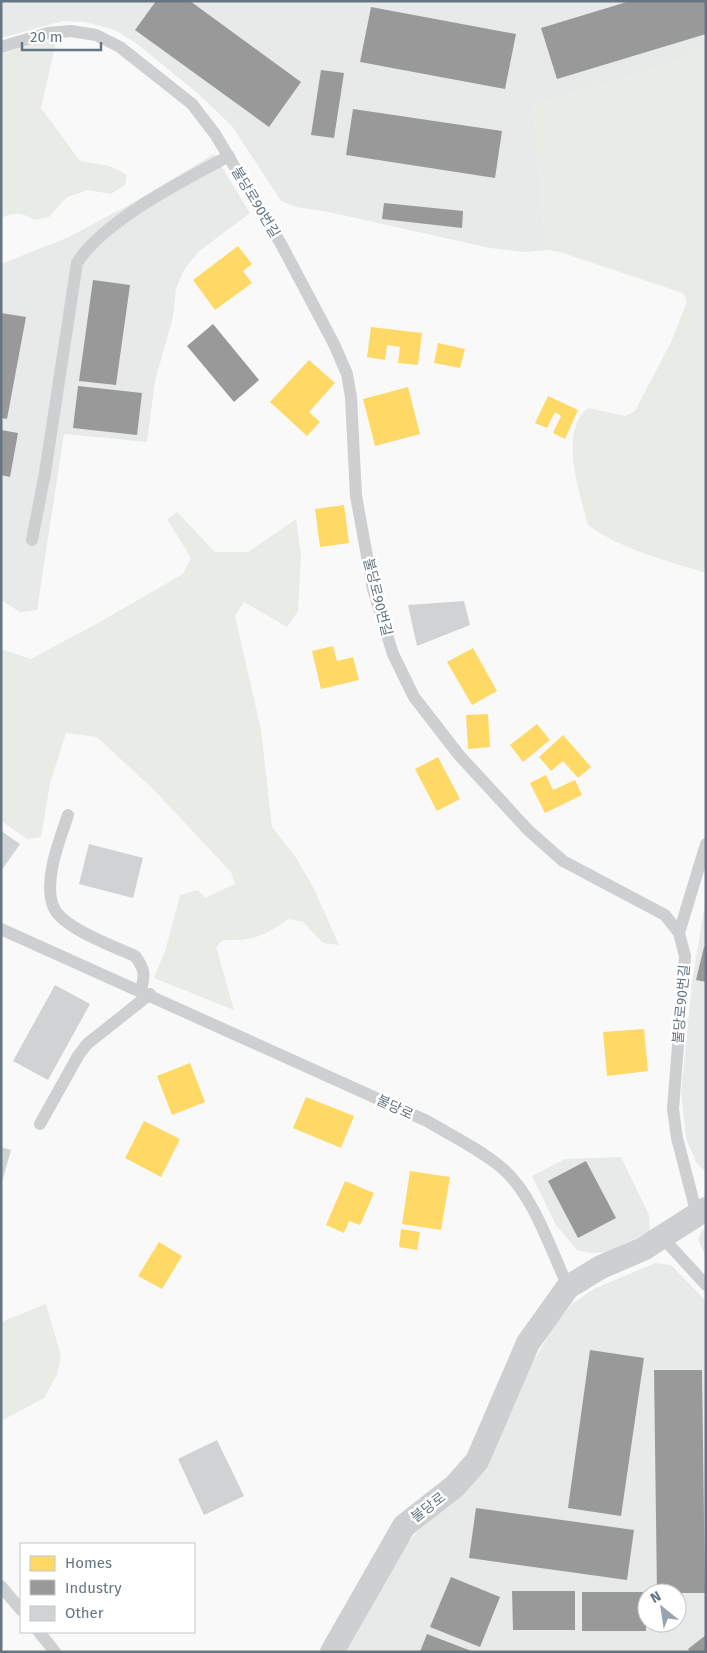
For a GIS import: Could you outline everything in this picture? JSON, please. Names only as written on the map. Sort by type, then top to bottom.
[{"type":"street","name":"불당로","points":[[332,1652],[404,1526],[455,1486],[477,1461],[528,1343],[568,1287],[601,1268],[643,1249],[702,1212]]},
{"type":"lane","name":"불당로90번길","points":[[1,47],[48,33],[72,31],[96,36],[127,52],[192,104],[229,156],[281,244],[334,344],[347,374],[351,397],[356,496],[373,589],[393,654],[414,697],[459,756],[528,830],[563,861],[666,915],[679,933],[685,956],[674,1109],[677,1138],[702,1212]]},
{"type":"lane","points":[[32,540],[78,263],[86,248],[101,234],[229,156]]},
{"type":"lane","points":[[40,1124],[78,1056],[87,1044],[150,994],[143,966],[135,956],[64,920],[54,908],[50,893],[52,874],[58,845],[68,815]]},
{"type":"lane","points":[[679,933],[706,844]]},
{"type":"lane","name":"불당로","points":[[1,929],[150,994],[427,1121],[483,1153],[503,1169],[521,1190],[568,1287]]},
{"type":"lane","points":[[662,1237],[706,1285]]},
{"type":"lane","points":[[1,1586],[20,1609]]},
{"type":"lane","points":[[39,1633],[55,1652]]},
{"type":"shaded area","points":[[1,1],[706,1],[706,50],[639,75],[534,105],[546,250],[525,252],[490,248],[329,212],[296,207],[281,201],[232,126],[196,92],[136,43],[115,30],[85,22],[63,21],[1,38]]},
{"type":"shaded area","points":[[43,41],[56,42],[41,108],[80,161],[110,166],[127,175],[125,185],[111,194],[88,190],[67,197],[49,217],[34,220],[22,214],[13,214],[1,219],[1,54]]},
{"type":"shaded area","points":[[706,50],[706,573],[630,548],[601,534],[588,525],[574,464],[574,432],[579,418],[588,408],[625,416],[635,411],[671,342],[687,302],[683,293],[560,252],[546,250],[534,105],[639,75]]},
{"type":"shaded area","points":[[214,154],[250,213],[198,252],[184,270],[176,289],[173,317],[155,381],[147,442],[64,434],[37,610],[20,612],[1,600],[1,264],[69,237],[136,201]]},
{"type":"shaded area","points":[[177,512],[215,552],[248,552],[296,519],[301,555],[298,611],[287,627],[244,602],[235,616],[261,730],[272,827],[297,859],[314,889],[339,945],[323,943],[303,922],[289,919],[258,936],[223,940],[216,947],[234,1010],[154,978],[166,948],[180,895],[198,890],[205,898],[235,884],[231,872],[153,789],[97,737],[66,733],[50,783],[41,837],[27,839],[1,821],[1,649],[31,659],[183,574],[191,558],[167,519]]},
{"type":"shaded area","points":[[706,897],[706,1173],[696,1162],[686,1138],[681,1092],[692,983]]},
{"type":"shaded area","points":[[621,1157],[649,1215],[650,1231],[608,1252],[591,1253],[577,1250],[556,1225],[532,1176],[565,1159]]},
{"type":"shaded area","points":[[706,1228],[706,1257],[698,1240],[702,1230]]},
{"type":"shaded area","points":[[655,1263],[671,1265],[706,1301],[706,1652],[346,1652],[404,1548],[418,1531],[463,1492],[533,1362],[554,1326],[573,1303],[594,1289]]},
{"type":"shaded area","points":[[46,1304],[61,1356],[57,1375],[44,1398],[1,1421],[1,1322]]},
{"type":"building: Homes","points":[[238,246],[252,264],[243,271],[252,283],[215,310],[193,280]]},
{"type":"building: Homes","points":[[371,327],[422,333],[418,365],[398,363],[400,347],[387,345],[385,360],[367,357]]},
{"type":"building: Homes","points":[[438,343],[465,349],[460,368],[434,363]]},
{"type":"building: Homes","points":[[309,360],[335,383],[309,412],[320,422],[307,436],[270,402]]},
{"type":"building: Homes","points":[[408,387],[420,434],[375,446],[363,399]]},
{"type":"building: Homes","points":[[548,396],[578,410],[565,439],[553,433],[561,416],[555,412],[547,428],[535,423]]},
{"type":"building: Homes","points":[[344,505],[349,543],[320,547],[315,509]]},
{"type":"building: Homes","points":[[333,646],[337,661],[353,657],[359,680],[321,689],[312,651]]},
{"type":"building: Homes","points":[[473,648],[497,691],[472,705],[447,662]]},
{"type":"building: Homes","points":[[488,714],[490,747],[468,749],[466,715]]},
{"type":"building: Homes","points":[[537,724],[550,740],[523,762],[510,745]]},
{"type":"building: Homes","points":[[563,735],[591,767],[578,778],[563,761],[551,771],[539,757]]},
{"type":"building: Homes","points":[[438,757],[460,799],[437,811],[415,769]]},
{"type":"building: Homes","points":[[546,775],[553,790],[575,780],[582,795],[545,813],[530,783]]},
{"type":"building: Homes","points":[[644,1029],[648,1071],[607,1076],[603,1032]]},
{"type":"building: Homes","points":[[190,1063],[205,1102],[172,1115],[157,1076]]},
{"type":"building: Homes","points":[[306,1097],[354,1116],[341,1148],[293,1128]]},
{"type":"building: Homes","points":[[144,1121],[180,1139],[161,1177],[125,1158]]},
{"type":"building: Homes","points":[[410,1171],[450,1177],[441,1230],[402,1224]]},
{"type":"building: Homes","points":[[345,1181],[374,1193],[360,1225],[349,1221],[344,1233],[326,1225]]},
{"type":"building: Homes","points":[[401,1229],[420,1232],[417,1250],[399,1247]]},
{"type":"building: Homes","points":[[159,1242],[182,1256],[162,1289],[138,1276]]},
{"type":"building: Industry","points":[[156,1],[190,1],[301,82],[269,127],[135,30]]},
{"type":"building: Industry","points":[[630,1],[706,1],[706,34],[557,79],[541,28]]},
{"type":"building: Industry","points":[[371,7],[516,34],[505,89],[360,62]]},
{"type":"building: Industry","points":[[321,70],[344,73],[334,138],[311,135]]},
{"type":"building: Industry","points":[[353,109],[502,131],[495,178],[346,155]]},
{"type":"building: Industry","points":[[384,203],[463,211],[462,228],[382,219]]},
{"type":"building: Industry","points":[[93,280],[130,285],[116,385],[79,381]]},
{"type":"building: Industry","points":[[1,313],[26,317],[7,419],[1,418]]},
{"type":"building: Industry","points":[[213,324],[259,380],[234,402],[187,346]]},
{"type":"building: Industry","points":[[78,386],[142,393],[137,435],[73,428]]},
{"type":"building: Industry","points":[[1,430],[18,433],[10,477],[1,475]]},
{"type":"building: Industry","points":[[704,947],[706,947],[706,982],[696,980]]},
{"type":"building: Industry","points":[[586,1161],[616,1218],[578,1238],[548,1181]]},
{"type":"building: Industry","points":[[590,1350],[644,1358],[621,1516],[568,1508]]},
{"type":"building: Industry","points":[[654,1370],[702,1370],[705,1593],[687,1593],[687,1583],[657,1583]]},
{"type":"building: Industry","points":[[476,1508],[634,1530],[627,1580],[469,1558]]},
{"type":"building: Industry","points":[[451,1577],[500,1597],[480,1647],[430,1627]]},
{"type":"building: Industry","points":[[512,1591],[575,1591],[575,1630],[513,1630]]},
{"type":"building: Industry","points":[[582,1592],[637,1592],[637,1631],[582,1631]]},
{"type":"building: Industry","points":[[427,1634],[474,1652],[420,1652]]},
{"type":"building: Industry","points":[[706,1635],[706,1652],[690,1652],[688,1649]]},
{"type":"building: Other","points":[[464,601],[470,625],[417,646],[408,605]]},
{"type":"building: Other","points":[[1,831],[20,844],[1,871]]},
{"type":"building: Other","points":[[89,844],[143,858],[133,898],[79,884]]},
{"type":"building: Other","points":[[55,985],[90,1004],[48,1080],[13,1061]]},
{"type":"building: Other","points":[[1,1147],[11,1150],[2,1182],[1,1182]]},
{"type":"building: Other","points":[[217,1440],[244,1496],[204,1515],[178,1459]]}]
